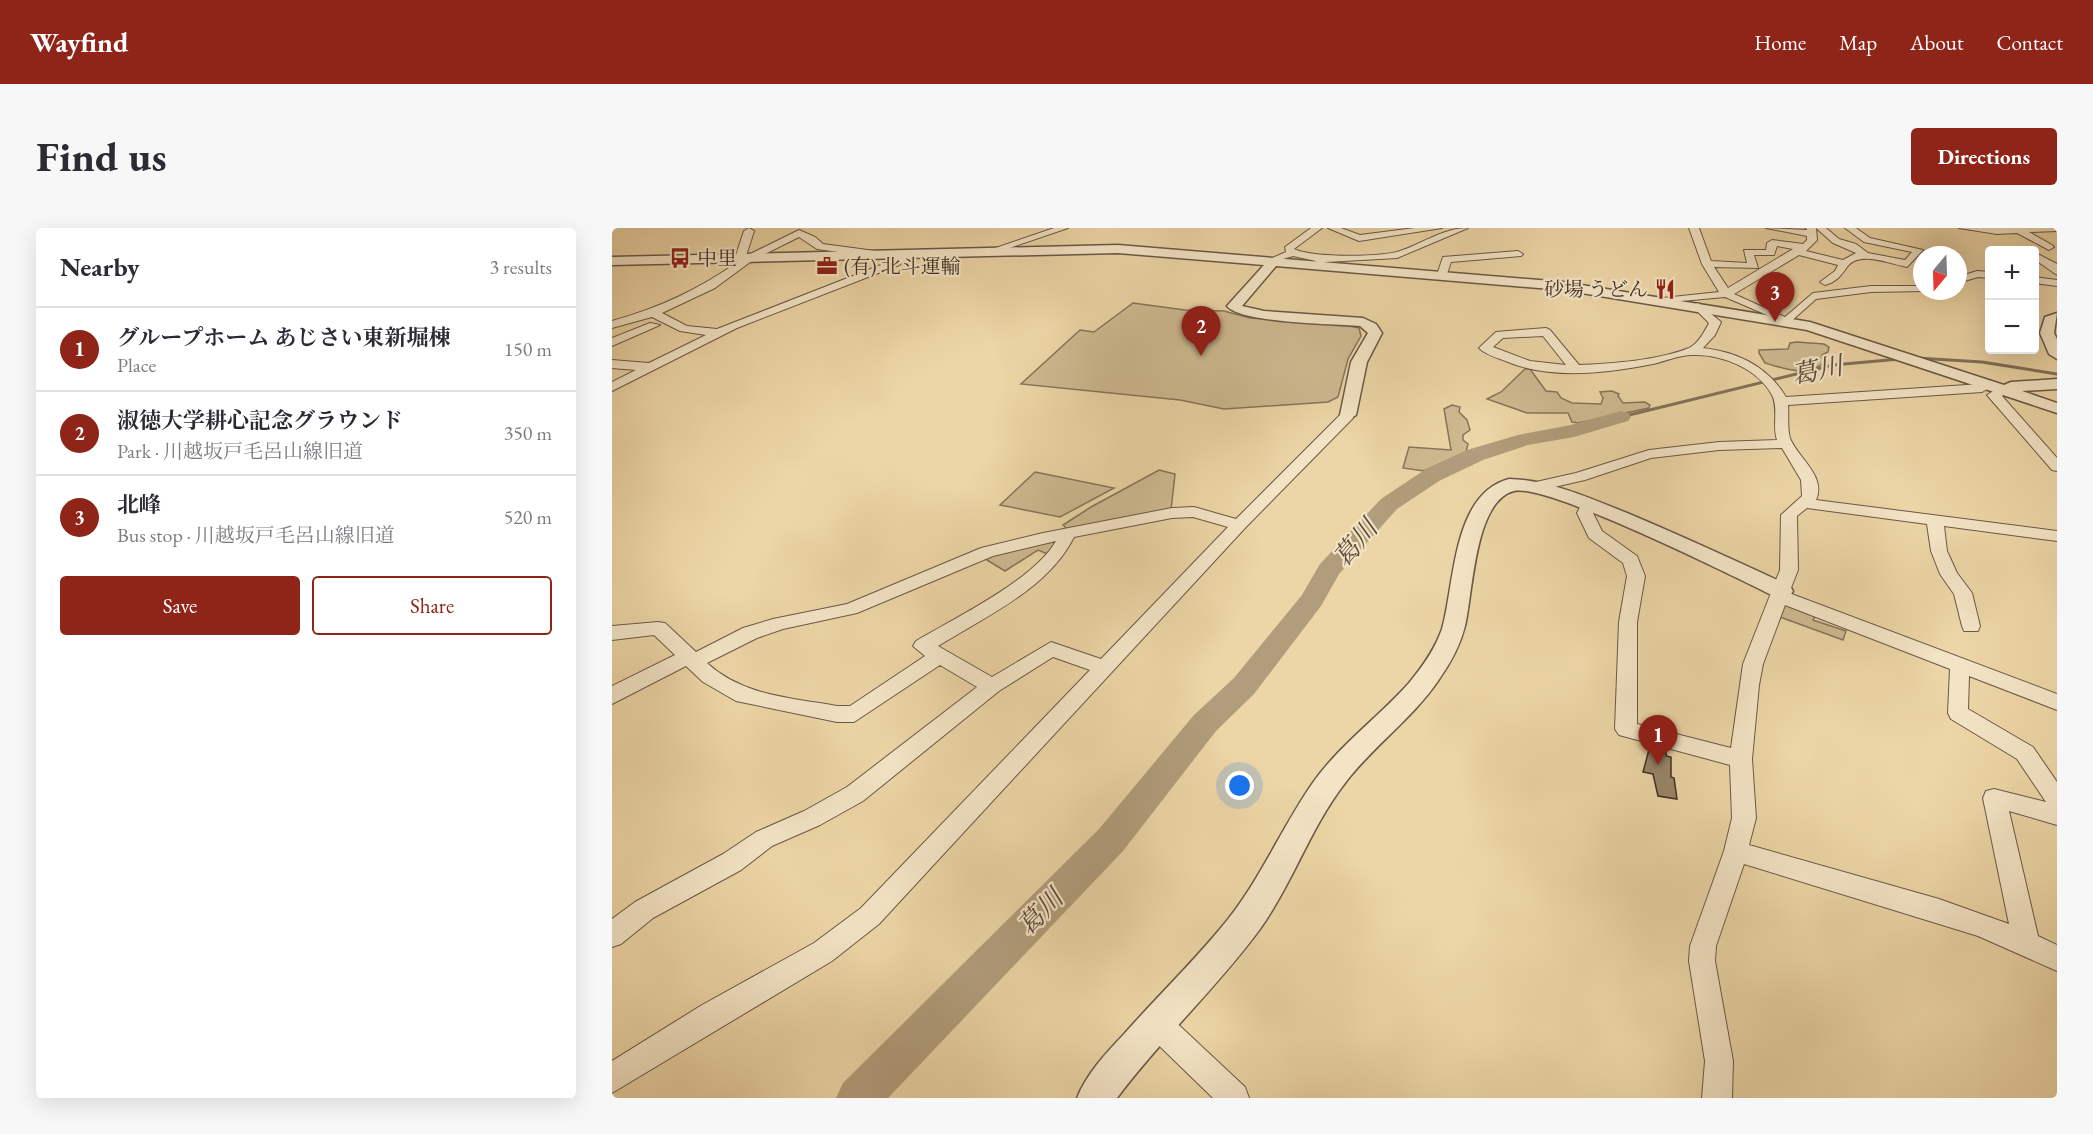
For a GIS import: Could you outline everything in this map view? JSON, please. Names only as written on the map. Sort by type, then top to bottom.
[{"type":"street","points":[[992,251],[1063,228]]},
{"type":"street","points":[[1317,228],[1288,249],[1293,253],[1320,261],[1352,257],[1385,257],[1404,253],[1463,228]]},
{"type":"street","points":[[1333,228],[1359,238],[1437,228]]},
{"type":"street","points":[[1694,228],[1707,264],[1726,294],[1785,320]]},
{"type":"street","points":[[1771,228],[1814,230],[1857,248],[1863,255]]},
{"type":"street","points":[[1707,264],[1754,266],[1747,252],[1771,253],[1772,243],[1844,263],[1863,255],[1907,264],[1918,250],[1867,240],[1850,228]]},
{"type":"street","points":[[1964,228],[2020,231],[2057,228]]},
{"type":"street","points":[[1663,301],[1726,294],[1800,249],[1812,240],[1814,230]]},
{"type":"street","points":[[744,258],[749,231]]},
{"type":"street","points":[[2020,231],[2049,247]]},
{"type":"street","points":[[612,325],[648,314],[719,282],[744,258],[799,233],[823,248],[875,254]]},
{"type":"street","points":[[1386,235],[1404,253]]},
{"type":"street","points":[[1352,257],[1364,247],[1359,238]]},
{"type":"street","points":[[612,261],[1142,249],[1274,261],[1320,261],[1563,286],[1785,320],[1835,333],[2057,408]]},
{"type":"street","points":[[612,387],[717,333],[895,263],[910,253]]},
{"type":"street","points":[[612,1078],[712,1015],[849,935],[870,916],[1239,525],[1348,415],[1359,362],[1375,333],[1371,327],[1363,322],[1264,315],[1237,309],[1234,306],[1274,261],[1293,253]]},
{"type":"street","points":[[1442,275],[1447,259],[1518,254]]},
{"type":"street","points":[[2039,258],[2050,263],[2057,273]]},
{"type":"street","points":[[1825,282],[1839,273],[1844,263]]},
{"type":"street","points":[[1967,277],[1985,275]]},
{"type":"street","points":[[2039,281],[2057,283]]},
{"type":"street","points":[[1785,320],[1813,296],[1871,290],[1913,290]]},
{"type":"street","points":[[1694,351],[1709,335],[1715,322],[1698,306]]},
{"type":"street","points":[[648,314],[684,329],[717,333]]},
{"type":"street","points":[[2057,317],[2050,320],[2047,333],[2057,354]]},
{"type":"street","points":[[612,342],[666,320]]},
{"type":"street","points":[[1574,367],[1546,332],[1500,335],[1485,348],[1536,366],[1574,367],[1653,360],[1694,351],[1734,358],[1756,370],[1773,386],[1781,401],[1783,439],[1797,456],[1810,486],[1810,498],[1789,515],[1789,570],[1753,664],[1742,759],[1744,818],[1736,851],[1707,928],[1701,960],[1719,1062],[1717,1098]]},
{"type":"street","points":[[612,364],[650,367]]},
{"type":"street","points":[[2057,384],[2003,389],[1994,395],[2057,467]]},
{"type":"street","points":[[1781,401],[1982,388]]},
{"type":"street","points":[[1532,487],[1580,477],[1649,454],[1719,446],[1787,444]]},
{"type":"street","points":[[1095,1098],[1156,1023],[1252,915],[1316,803],[1336,774],[1437,663],[1454,625],[1470,535],[1484,510],[1499,491],[1511,484],[1532,487],[1658,533],[1781,594],[2057,702]]},
{"type":"street","points":[[1805,504],[2057,536]]},
{"type":"street","points":[[1588,506],[1585,513],[1595,534],[1624,552],[1631,560],[1636,576],[1628,622],[1626,729],[1742,759]]},
{"type":"street","points":[[612,696],[750,633],[780,623],[851,609],[987,552],[1043,538],[1172,513],[1194,512],[1239,525]]},
{"type":"street","points":[[1935,520],[1939,551],[1949,574],[1963,593],[1971,626]]},
{"type":"street","points":[[992,686],[938,657],[923,646],[1028,580],[1063,548],[1067,535]]},
{"type":"street","points":[[612,633],[658,628],[710,677],[743,696],[854,714],[938,657]]},
{"type":"street","points":[[612,935],[644,910],[732,862],[764,839],[812,818],[855,794],[992,686],[1051,649],[1105,668]]},
{"type":"street","points":[[1960,665],[1958,713],[2025,753],[2057,800]]},
{"type":"street","points":[[2026,941],[1995,798],[2057,815]]},
{"type":"street","points":[[1736,851],[1777,866],[1986,924],[2026,941],[2057,958]]},
{"type":"street","points":[[1156,1023],[1234,1098]]},
{"type":"shaded area","points":[[1133,303],[1185,310],[1224,311],[1250,318],[1346,325],[1359,328],[1361,336],[1348,359],[1338,397],[1328,402],[1224,409],[1180,400],[1021,384],[1080,330],[1094,332]]},
{"type":"shaded area","points":[[1790,343],[1824,344],[1829,347],[1828,352],[1822,355],[1824,363],[1803,371],[1780,368],[1765,363],[1759,353],[1759,350],[1788,349]]},
{"type":"shaded area","points":[[1525,369],[1530,369],[1546,391],[1557,392],[1561,398],[1572,403],[1601,404],[1603,398],[1600,392],[1612,391],[1619,394],[1623,403],[1645,402],[1650,405],[1649,408],[1578,423],[1572,422],[1568,413],[1527,413],[1487,399],[1501,392]]},
{"type":"shaded area","points":[[1452,405],[1460,407],[1459,412],[1467,420],[1470,430],[1463,435],[1463,440],[1468,444],[1466,452],[1424,471],[1403,468],[1409,447],[1451,450],[1444,409]]},
{"type":"shaded area","points":[[1159,470],[1175,474],[1171,510],[1070,532],[1063,525],[1091,507]]},
{"type":"shaded area","points":[[1035,472],[1114,488],[1060,517],[1000,505]]},
{"type":"shaded area","points":[[1052,540],[1063,540],[1050,555],[1038,550],[1005,571],[982,557]]},
{"type":"shaded area","points":[[1786,602],[1817,614],[1813,620],[1846,631],[1843,640],[1780,617]]},
{"type":"building","points":[[1650,746],[1666,750],[1666,756],[1671,757],[1671,777],[1674,778],[1677,799],[1658,796],[1653,774],[1643,772]]},
{"type":"waterway","points":[[721,274],[741,259]]},
{"type":"waterway","name":"葛川","points":[[1917,358],[1982,362],[2057,374]]},
{"type":"waterway","name":"葛川","points":[[1621,417],[1833,365],[1900,359]]},
{"type":"waterway","name":"葛川","points":[[858,1098],[1111,840],[1205,723],[1244,686],[1312,600],[1329,570],[1389,504],[1431,476],[1475,455],[1525,439],[1574,431],[1621,417]]},
{"type":"place","name":"中里","points":[[680,258]]},
{"type":"place","name":"(有) 北斗運輸","points":[[827,266]]},
{"type":"place","name":"砂場 うどん","points":[[1665,289]]},
{"type":"place","name":"北峰","points":[[1775,322]]},
{"type":"place","name":"淑徳大学耕心記念グラウンド","points":[[1201,356]]},
{"type":"place","name":"グループホーム あじさい東新堀棟","points":[[1658,765]]}]
